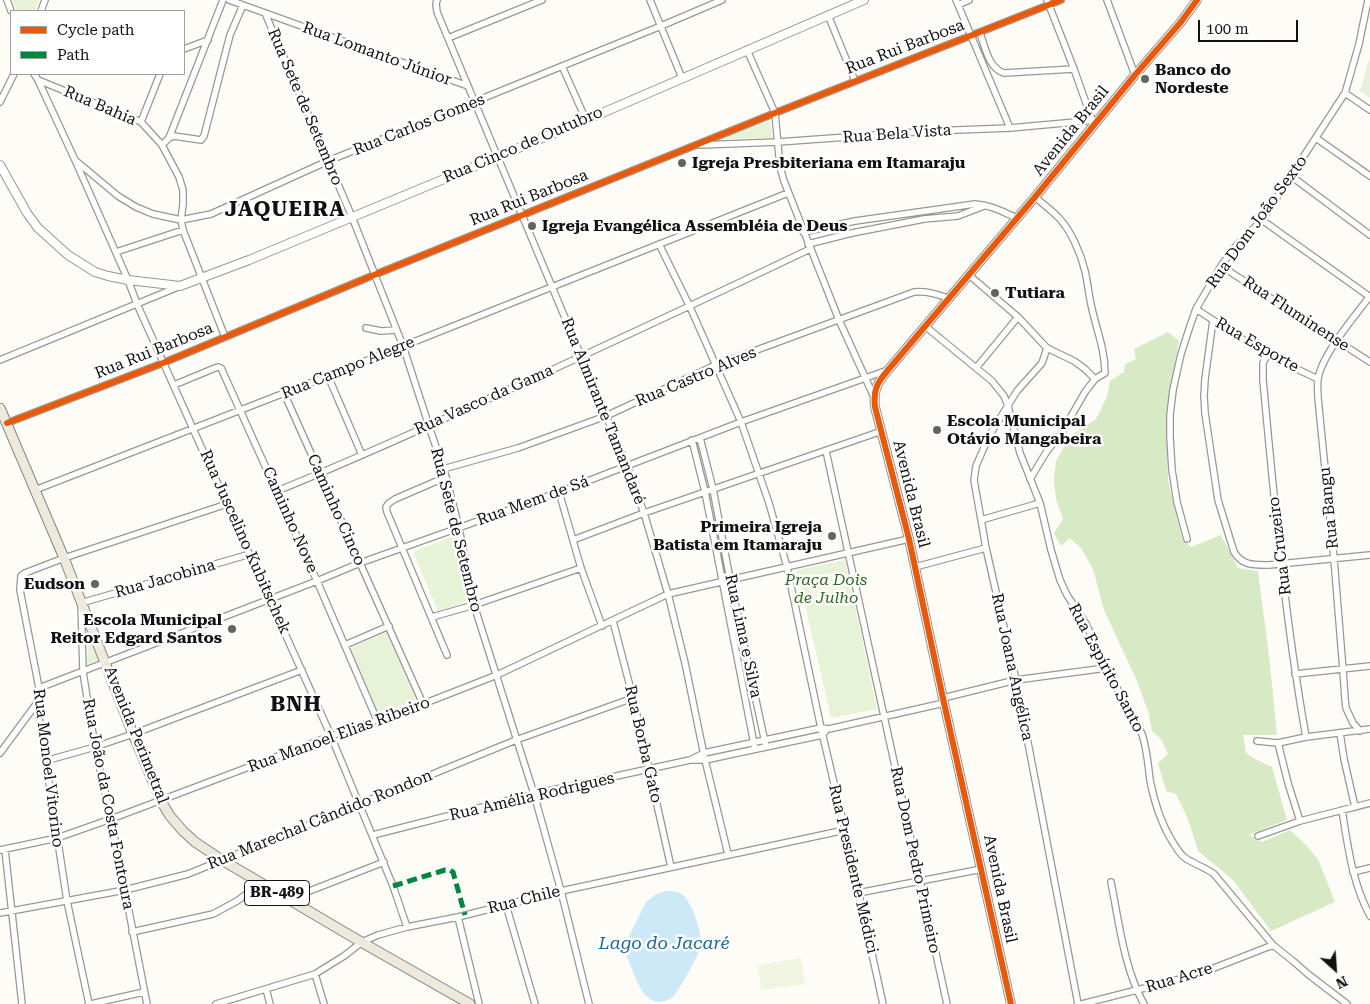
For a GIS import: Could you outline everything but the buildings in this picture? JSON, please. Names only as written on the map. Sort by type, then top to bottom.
[{"type":"main road","name":"Avenida Perimetral","points":[[0,408],[64,558],[133,734],[161,801],[170,816],[195,842],[260,884],[470,1004]]},
{"type":"street","points":[[162,145],[169,138],[223,0]]},
{"type":"street","name":"Rua Lomanto Júnior","points":[[229,0],[468,86]]},
{"type":"street","name":"Rua Almirante Tamandaré","points":[[437,0],[437,12],[627,466],[644,513],[668,594],[685,663],[704,757],[728,854]]},
{"type":"street","points":[[448,38],[542,0]]},
{"type":"street","points":[[650,0],[682,78]]},
{"type":"street","name":"Rua Carlos Gomes","points":[[35,75],[75,160],[118,196],[136,207],[153,214],[180,220],[211,214],[328,161],[722,0]]},
{"type":"street","name":"Rua Cinco de Outubro","points":[[0,360],[180,286],[249,260],[586,120],[864,0]]},
{"type":"street","points":[[969,0],[957,2],[1010,128]]},
{"type":"street","name":"Rua Rui Barbosa","points":[[7,423],[164,363],[374,275],[775,113],[980,33],[1048,2],[1061,0]]},
{"type":"street","points":[[1107,0],[1135,75]]},
{"type":"street","name":"Avenida Brasil","points":[[1011,1004],[909,539],[875,407],[874,396],[877,386],[888,370],[1035,197],[1095,120],[1181,22],[1196,0]]},
{"type":"street","name":"Rua Dom João Sexto","points":[[1187,539],[1177,502],[1172,470],[1170,415],[1181,354],[1196,309],[1233,249],[1262,220],[1344,93],[1368,0]]},
{"type":"street","points":[[1048,2],[1095,120]]},
{"type":"street","points":[[169,138],[174,136],[201,140],[204,136],[230,35],[243,5]]},
{"type":"street","name":"Rua Sete de Setembro","points":[[264,13],[352,217],[403,346],[446,477],[459,528],[474,605],[534,794],[561,891],[589,1004]]},
{"type":"street","points":[[828,15],[856,81]]},
{"type":"street","points":[[980,33],[991,63],[999,72],[1074,69]]},
{"type":"street","points":[[185,49],[208,40]]},
{"type":"street","points":[[747,50],[775,113],[780,166],[788,193],[839,320],[874,396]]},
{"type":"street","points":[[562,66],[586,120]]},
{"type":"street","points":[[0,102],[14,75]]},
{"type":"street","points":[[141,122],[160,75]]},
{"type":"street","name":"Rua Bahia","points":[[38,80],[141,122],[162,145],[179,177],[183,204],[180,220],[183,230],[225,336]]},
{"type":"street","points":[[1344,93],[1370,110]]},
{"type":"street","name":"Rua Bela Vista","points":[[696,145],[1010,128],[1095,120]]},
{"type":"street","points":[[1316,138],[1370,176]]},
{"type":"street","name":"Rua Juscelino Kubitschek","points":[[75,160],[137,304],[331,736],[384,862],[407,927]]},
{"type":"street","name":"Rua Cinco de Outubro","points":[[0,165],[27,213],[38,228],[68,256],[95,272],[108,276],[180,286]]},
{"type":"street","points":[[1291,176],[1370,235]]},
{"type":"street","name":"Rua Campo Alegre","points":[[35,490],[788,193]]},
{"type":"street","points":[[1030,479],[1047,451],[1061,434],[1085,392],[1095,379],[1104,373],[1105,363],[1085,269],[1079,254],[1068,230],[1059,218],[1035,197]]},
{"type":"street","points":[[803,232],[855,221],[975,204],[986,205],[1017,218]]},
{"type":"street","name":"Rua Vasco da Gama","points":[[277,491],[429,426],[690,307],[809,246],[852,233],[958,216],[986,205]]},
{"type":"street","points":[[1262,220],[1370,297]]},
{"type":"street","points":[[116,252],[183,230]]},
{"type":"street","points":[[660,244],[741,422],[769,503],[787,567],[822,735]]},
{"type":"street","name":"Rua Fluminense","points":[[1221,266],[1370,362]]},
{"type":"street","points":[[969,275],[1018,318],[1047,348],[1074,360],[1095,379]]},
{"type":"street","name":"Rua Castro Alves","points":[[443,469],[518,448],[606,416],[716,364],[914,292],[924,291],[948,298]]},
{"type":"street","name":"Rua Bangu","points":[[1360,730],[1353,723],[1344,699],[1334,558],[1318,398],[1318,379],[1325,361],[1337,340],[1370,297]]},
{"type":"street","name":"Rua Esporte","points":[[1196,309],[1267,355],[1318,379]]},
{"type":"street","points":[[976,368],[1018,318]]},
{"type":"street","points":[[1213,320],[1205,379],[1205,413],[1218,500],[1234,552],[1238,558],[1245,563],[1254,565],[1370,555]]},
{"type":"street","name":"Rua Espírito Santo","points":[[925,326],[1000,389],[1008,406],[1015,435],[1040,503],[1060,580],[1067,595],[1086,624],[1106,668],[1142,734],[1150,782],[1167,832],[1182,856],[1207,868],[1221,880],[1273,945],[1347,1004]]},
{"type":"street","points":[[366,328],[381,331],[396,330]]},
{"type":"street","name":"Rua Joana Angélica","points":[[1047,348],[1042,362],[1017,391],[989,436],[976,466],[974,480],[986,548],[1016,680],[1078,1004]]},
{"type":"street","name":"Rua Cruzeiro","points":[[1267,355],[1263,363],[1263,380],[1295,674],[1306,737]]},
{"type":"street","name":"Caminho Nove","points":[[174,386],[218,367],[222,368],[377,720]]},
{"type":"street","name":"Rua Mem de Sá","points":[[39,688],[360,563],[559,492],[692,440],[888,370]]},
{"type":"street","points":[[328,376],[362,455]]},
{"type":"street","name":"Caminho Cinco","points":[[284,393],[423,704]]},
{"type":"street","points":[[573,540],[644,513],[882,431]]},
{"type":"street","name":"Rua Lima e Silva","points":[[700,438],[713,489],[765,744]]},
{"type":"street","name":"Rua Lima e Silva","points":[[692,440],[705,492],[755,749]]},
{"type":"street","points":[[826,451],[883,717]]},
{"type":"street","points":[[446,477],[395,499],[386,507],[447,655]]},
{"type":"street","points":[[559,492],[581,568],[602,626]]},
{"type":"street","points":[[981,520],[1040,503]]},
{"type":"street","points":[[64,558],[228,504]]},
{"type":"street","points":[[787,567],[909,539]]},
{"type":"street","points":[[915,567],[986,548]]},
{"type":"street","name":"Rua Jacobina","points":[[81,603],[250,554]]},
{"type":"street","name":"Rua Monoel Vitorino","points":[[64,558],[25,573],[21,576],[20,590],[39,688],[37,703],[56,838],[67,901],[90,1004]]},
{"type":"street","name":"Rua Manoel Elias Ribeiro","points":[[2,850],[56,838],[111,819],[331,736],[423,704],[497,675],[668,594],[787,567]]},
{"type":"street","points":[[432,617],[474,605],[581,568]]},
{"type":"street","name":"Rua João da Costa Fontoura","points":[[81,603],[82,672],[95,747],[147,1004]]},
{"type":"street","name":"Rua Borba Gato","points":[[613,621],[633,698],[671,867]]},
{"type":"street","points":[[345,645],[389,626]]},
{"type":"street","points":[[1295,674],[1370,666]]},
{"type":"street","points":[[829,729],[883,717],[1016,680],[1106,668]]},
{"type":"street","points":[[45,761],[133,734],[302,670]]},
{"type":"street","name":"Rua Marechal Cândido Rondon","points":[[0,913],[125,890],[188,874],[516,740],[633,698]]},
{"type":"street","points":[[0,754],[37,703]]},
{"type":"street","name":"Rua Dom Pedro Primeiro","points":[[883,717],[947,1004]]},
{"type":"street","name":"Rua Amélia Rodrigues","points":[[373,835],[534,794],[704,757],[755,749],[765,744],[820,728],[829,729]]},
{"type":"street","name":"Rua Amélia Rodrigues","points":[[704,757],[754,742],[765,744],[822,735],[829,729]]},
{"type":"street","points":[[1257,742],[1278,743],[1306,737],[1370,730]]},
{"type":"street","points":[[1340,733],[1355,807]]},
{"type":"street","name":"Rua Presidente Médici","points":[[822,735],[883,1004]]},
{"type":"street","points":[[1278,743],[1288,784],[1300,821]]},
{"type":"street","points":[[1258,836],[1300,821],[1370,803]]},
{"type":"street","points":[[1342,810],[1353,872],[1363,903],[1370,916]]},
{"type":"street","name":"Rua Chile","points":[[216,1004],[315,974],[362,942],[378,935],[561,891],[844,830]]},
{"type":"street","points":[[2,850],[22,1004]]},
{"type":"street","points":[[289,900],[384,862]]},
{"type":"street","points":[[1353,872],[1370,868]]},
{"type":"street","points":[[858,893],[982,869]]},
{"type":"street","points":[[1111,882],[1126,956],[1137,991],[1144,1004]]},
{"type":"street","points":[[132,932],[214,914],[237,901],[260,884]]},
{"type":"street","points":[[506,905],[535,1004]]},
{"type":"street","points":[[458,917],[479,1004]]},
{"type":"street","name":"Rua Acre","points":[[1082,1004],[1196,976],[1273,945]]},
{"type":"street","points":[[315,974],[324,1004]]},
{"type":"street","points":[[266,989],[270,1004]]},
{"type":"street","points":[[90,1004],[144,992]]},
{"type":"green space","points":[[12,0],[39,0],[35,10],[17,10]]},
{"type":"green space","points":[[1370,57],[1370,98],[1360,91]]},
{"type":"green space","points":[[770,120],[772,138],[719,139]]},
{"type":"green space","points":[[1168,332],[1179,341],[1166,413],[1168,480],[1182,539],[1191,547],[1221,535],[1238,568],[1258,571],[1277,735],[1243,735],[1246,753],[1272,767],[1287,820],[1249,835],[1262,842],[1290,830],[1318,859],[1335,902],[1271,931],[1233,880],[1198,851],[1188,819],[1176,794],[1166,791],[1158,763],[1168,754],[1161,739],[1152,731],[1148,711],[1136,679],[1104,610],[1093,569],[1081,548],[1070,538],[1061,546],[1054,533],[1063,519],[1056,499],[1054,480],[1056,461],[1070,436],[1096,419],[1107,397],[1110,381],[1124,372],[1125,364],[1136,359],[1134,349]]},
{"type":"green space","points":[[454,536],[468,601],[438,611],[413,552]]},
{"type":"green space","name":"Praça Dois de Julho","points":[[845,560],[877,709],[831,718],[797,570]]},
{"type":"green space","points":[[841,570],[845,591],[811,599],[806,578]]},
{"type":"green space","points":[[88,630],[100,660],[87,664]]},
{"type":"green space","points":[[386,632],[416,700],[378,714],[348,649]]},
{"type":"green space","points":[[801,958],[805,984],[761,990],[758,965]]},
{"type":"water","name":"Lago do Jacaré","points":[[666,891],[680,893],[691,906],[700,934],[701,946],[673,997],[666,1001],[657,1002],[647,996],[640,987],[625,953],[625,944],[646,902],[656,894]]},
{"type":"marked path","points":[[393,886],[450,870],[453,872],[465,915]]},
{"type":"cycle path","points":[[7,423],[163,363],[374,275],[1061,0]]},
{"type":"cycle path","points":[[1011,1004],[909,539],[875,407],[875,391],[888,370],[1035,197],[1181,22],[1197,0]]},
{"type":"place","name":"Banco do Nordeste","points":[[1145,79]]},
{"type":"place","name":"Igreja Presbiteriana em Itamaraju","points":[[682,163]]},
{"type":"place","name":"Igreja Evangélica Assembléia de Deus","points":[[532,226]]},
{"type":"place","name":"Tutiara","points":[[995,293]]},
{"type":"place","name":"Escola Municipal Otávio Mangabeira","points":[[937,430]]},
{"type":"place","name":"Primeira Igreja Batista em Itamaraju","points":[[832,536]]},
{"type":"place","name":"Eudson","points":[[95,584]]},
{"type":"place","name":"Escola Municipal Reitor Edgard Santos","points":[[232,629]]},
{"type":"district","name":"JAQUEIRA","points":[[285,210]]},
{"type":"district","name":"BNH","points":[[296,705]]}]
